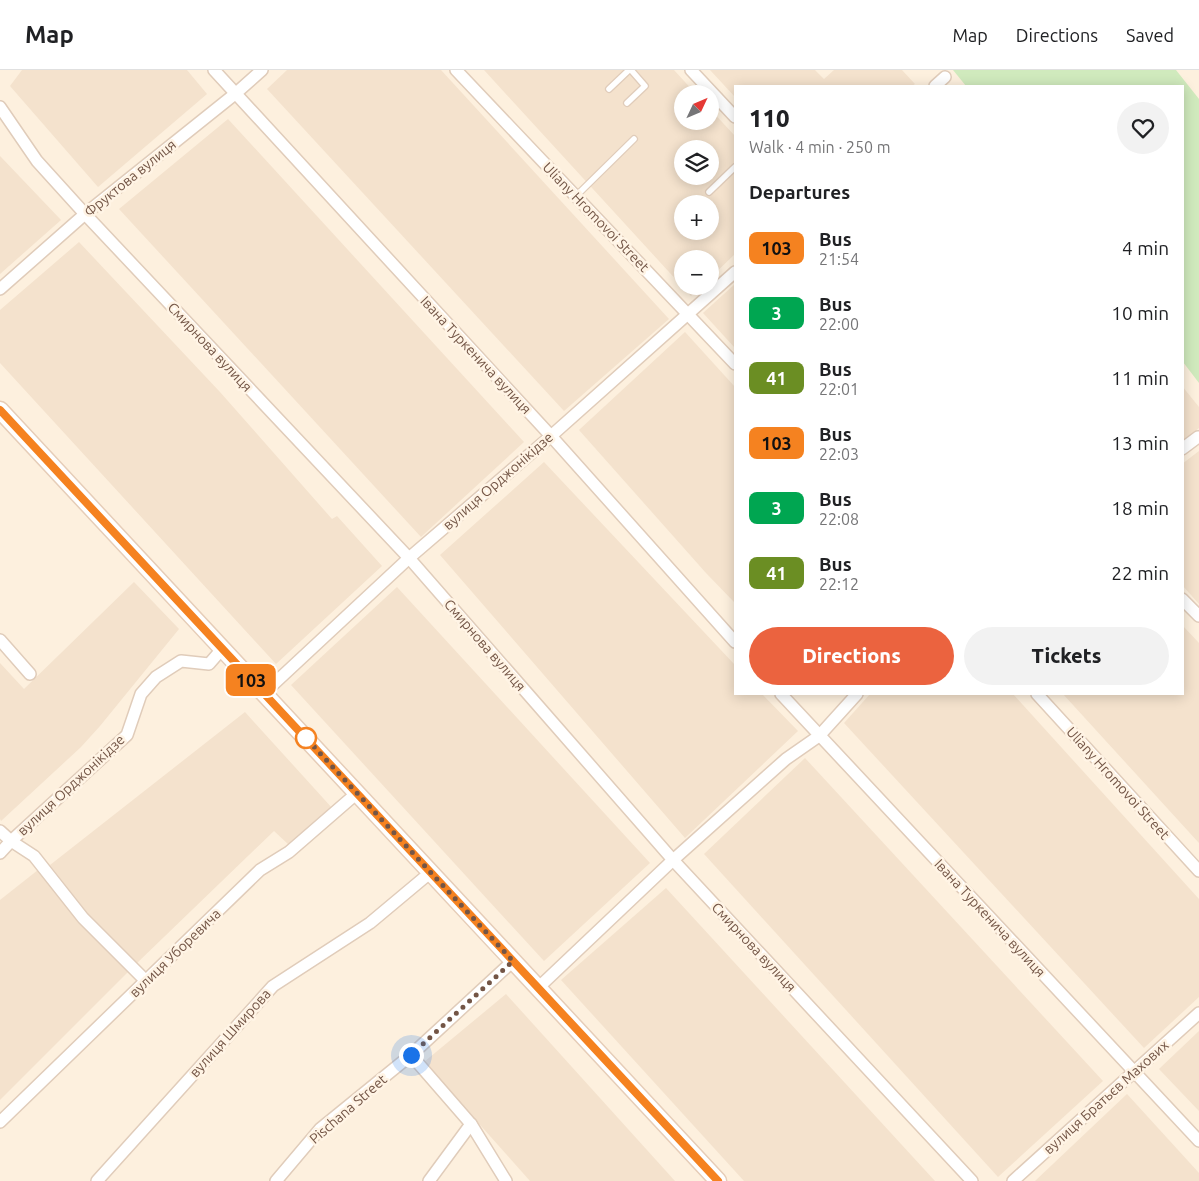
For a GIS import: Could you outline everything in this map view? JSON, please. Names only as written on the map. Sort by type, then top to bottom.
[{"type":"street","name":"Івана Туркенича вулиця","points":[[214,70],[550,436],[734,641]]},
{"type":"street","name":"Фруктова вулиця","points":[[0,289],[85,214],[235,94],[262,70]]},
{"type":"street","name":"Uliany Hromovoi Street","points":[[456,70],[734,363]]},
{"type":"street","points":[[691,70],[734,116]]},
{"type":"street","points":[[936,85],[945,77]]},
{"type":"street","name":"Смирнова вулиця","points":[[0,107],[37,161],[409,558],[673,860],[972,1181]]},
{"type":"street","name":"вулиця Орджонікідзе","points":[[264,693],[409,558],[734,273]]},
{"type":"street","points":[[0,410],[718,1181]]},
{"type":"street","points":[[1184,448],[1198,437]]},
{"type":"street","points":[[1184,601],[1199,616]]},
{"type":"street","points":[[0,640],[30,674]]},
{"type":"street","name":"вулиця Орджонікідзе","points":[[0,853],[127,735],[141,694],[156,677],[181,661],[209,664],[222,649]]},
{"type":"street","name":"Івана Туркенича вулиця","points":[[782,695],[1199,1141]]},
{"type":"street","points":[[538,988],[673,860],[786,759],[819,736],[856,695]]},
{"type":"street","name":"Uliany Hromovoi Street","points":[[1038,695],[1199,871]]},
{"type":"street","name":"вулиця Уборевича","points":[[0,1122],[260,870],[289,852],[357,794]]},
{"type":"street","points":[[0,831],[11,841],[34,856],[83,918],[146,981]]},
{"type":"street","name":"вулиця Шмирова","points":[[97,1181],[273,986],[370,923],[431,872]]},
{"type":"street","name":"Pischana Street","points":[[276,1181],[320,1130],[411,1055],[513,961]]},
{"type":"street","name":"вулиця Братьєв Махових","points":[[1012,1181],[1199,1013]]},
{"type":"street","points":[[411,1055],[471,1124],[506,1181]]},
{"type":"street","points":[[429,1181],[471,1124]]},
{"type":"lane","points":[[609,89],[630,70],[645,86],[627,103]]},
{"type":"lane","points":[[637,76],[643,70]]},
{"type":"lane","points":[[576,196],[634,139]]},
{"type":"lane","points":[[709,192],[734,168]]},
{"type":"shaded area","points":[[22,70],[187,70],[207,94],[98,187],[10,86]]},
{"type":"shaded area","points":[[287,70],[441,70],[669,319],[564,411],[267,89]]},
{"type":"shaded area","points":[[484,70],[674,70],[688,85],[674,85],[674,130],[719,130],[719,119],[734,135],[734,255],[719,269],[719,250],[674,250],[674,277]]},
{"type":"shaded area","points":[[710,70],[815,70],[824,79],[834,70],[902,70],[915,84],[734,85],[734,96]]},
{"type":"shaded area","points":[[228,119],[524,442],[421,537],[119,209]]},
{"type":"shaded area","points":[[0,156],[61,220],[0,274]]},
{"type":"shaded area","points":[[79,242],[220,392],[332,519],[337,516],[382,566],[276,664],[0,363],[0,310]]},
{"type":"shaded area","points":[[734,285],[734,347],[703,313]]},
{"type":"shaded area","points":[[685,332],[734,386],[734,602],[706,573],[579,430]]},
{"type":"shaded area","points":[[1184,388],[1199,407],[1199,428],[1184,440]]},
{"type":"shaded area","points":[[1199,451],[1199,604],[1184,587],[1184,462]]},
{"type":"shaded area","points":[[544,462],[734,664],[734,695],[763,695],[798,731],[685,838],[440,555]]},
{"type":"shaded area","points":[[134,582],[179,629],[81,747],[1,821],[0,663],[24,689]]},
{"type":"shaded area","points":[[397,587],[650,863],[544,961],[291,685]]},
{"type":"shaded area","points":[[1184,627],[1199,643],[1199,843],[1064,695],[1184,695]]},
{"type":"shaded area","points":[[869,695],[1014,695],[1199,899],[1199,997],[1144,1048],[844,723]]},
{"type":"shaded area","points":[[245,712],[333,809],[289,845],[274,831],[136,964],[88,914],[50,865]]},
{"type":"shaded area","points":[[805,758],[1103,1081],[998,1177],[704,854]]},
{"type":"shaded area","points":[[38,870],[129,971],[0,1100],[0,900]]},
{"type":"shaded area","points":[[666,888],[935,1181],[744,1181],[561,980]]},
{"type":"shaded area","points":[[506,994],[675,1181],[530,1181],[424,1062]]},
{"type":"shaded area","points":[[1199,1031],[1199,1111],[1159,1069]]},
{"type":"shaded area","points":[[1127,1094],[1199,1173],[1199,1181],[1035,1181]]},
{"type":"green space","points":[[953,70],[1176,70],[1199,99],[1199,383],[1184,363],[1184,85],[965,85]]},
{"type":"bus line","name":"103","points":[[0,410],[718,1181]]},
{"type":"route","points":[[306,738],[304,736],[513,961],[411,1055]]}]
